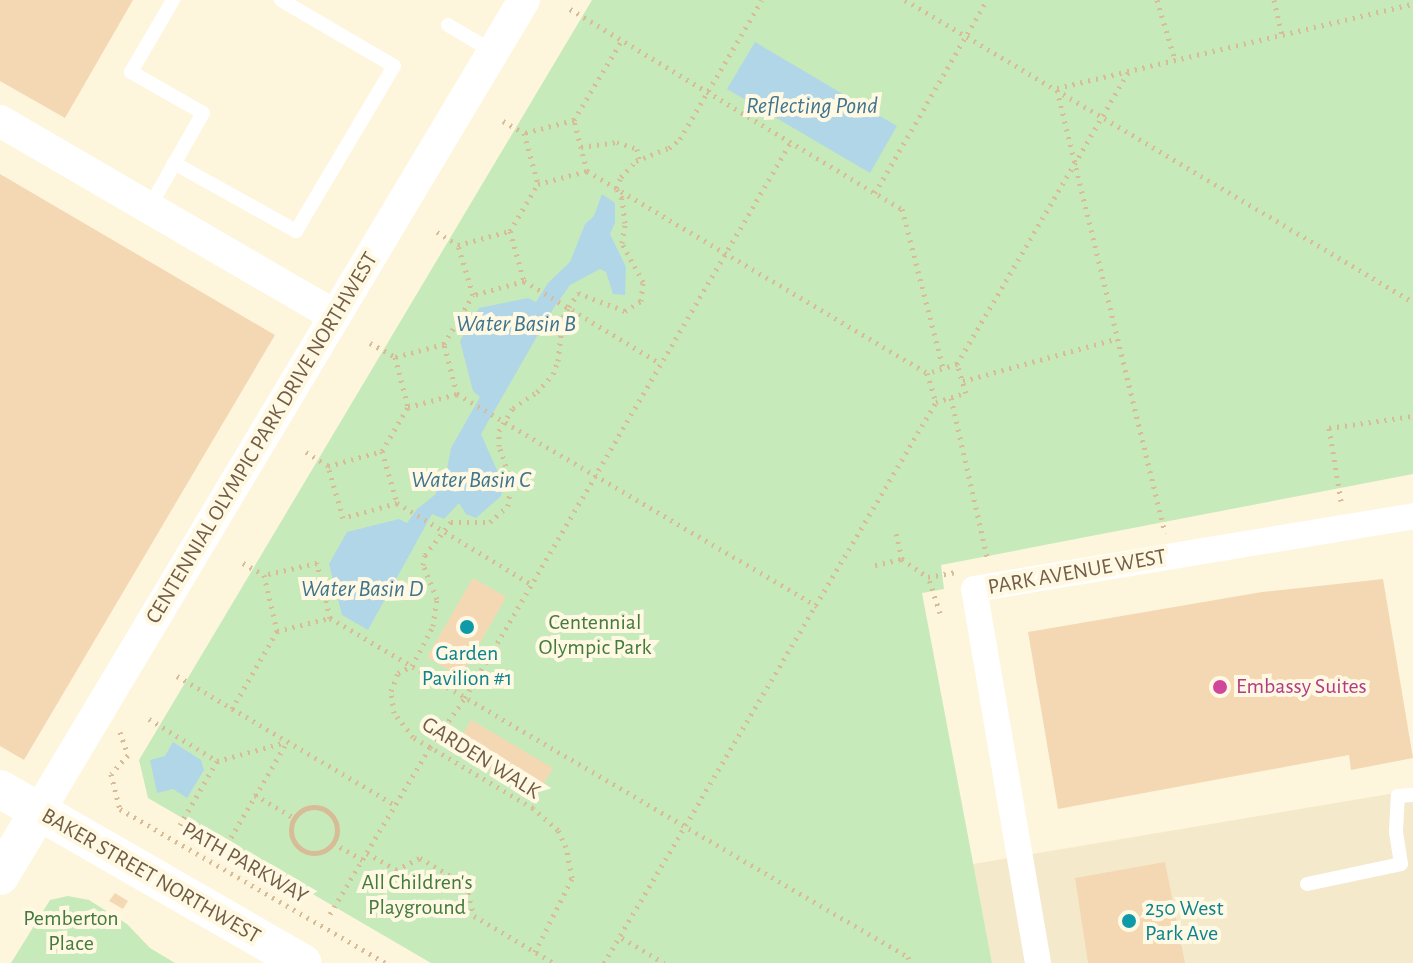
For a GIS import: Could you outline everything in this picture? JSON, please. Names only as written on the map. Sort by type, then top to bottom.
[{"type":"main road","name":"BAKER STREET NORTHWEST","points":[[0,789],[302,963]]},
{"type":"main road","name":"CENTENNIAL OLYMPIC PARK DRIVE NORTHWEST","points":[[0,876],[39,811]]},
{"type":"street","name":"CENTENNIAL OLYMPIC PARK DRIVE NORTHWEST","points":[[39,811],[524,0]]},
{"type":"street","points":[[0,121],[335,316]]},
{"type":"street","name":"PARK AVENUE WEST","points":[[1038,963],[974,589],[1413,516]]},
{"type":"lane","points":[[149,209],[203,113],[131,72],[173,0]]},
{"type":"lane","points":[[174,163],[296,231],[394,66],[281,0]]},
{"type":"lane","points":[[448,25],[492,51]]},
{"type":"lane","points":[[1307,884],[1401,864],[1396,831],[1398,796],[1413,795]]},
{"type":"path","points":[[616,188],[628,168],[639,159],[675,144],[762,0]]},
{"type":"path","points":[[905,0],[1413,302]]},
{"type":"path","points":[[875,193],[987,0]]},
{"type":"path","points":[[1157,0],[1175,60]]},
{"type":"path","points":[[1274,0],[1282,35]]},
{"type":"path","points":[[1056,89],[1413,4]]},
{"type":"path","points":[[570,9],[902,209],[943,368]]},
{"type":"path","points":[[503,121],[524,133],[574,120],[622,40]]},
{"type":"path","points":[[927,373],[957,364],[1128,72]]},
{"type":"path","points":[[1056,89],[1165,533]]},
{"type":"path","points":[[574,120],[587,171]]},
{"type":"path","points":[[524,133],[538,184]]},
{"type":"path","points":[[581,147],[617,142],[637,149],[639,159]]},
{"type":"path","points":[[330,914],[430,747],[465,698],[791,142]]},
{"type":"path","points":[[458,245],[510,231],[538,184],[587,171],[927,373],[936,402]]},
{"type":"path","points":[[445,532],[458,519],[490,522],[508,506],[511,481],[498,436],[513,408],[537,392],[553,374],[558,361],[563,317],[578,293],[625,311],[641,301],[643,282],[622,243],[625,223],[622,198],[616,188]]},
{"type":"path","points":[[510,231],[524,281]]},
{"type":"path","points":[[437,232],[458,245],[473,295]]},
{"type":"path","points":[[370,343],[395,357],[444,344],[473,295],[524,281],[661,364]]},
{"type":"path","points":[[963,381],[1116,339]]},
{"type":"path","points":[[444,344],[457,394],[817,606]]},
{"type":"path","points":[[395,357],[408,407]]},
{"type":"path","points":[[604,963],[622,938],[936,402],[966,393],[957,364]]},
{"type":"path","points":[[328,466],[382,451],[408,407],[457,394]]},
{"type":"path","points":[[951,398],[989,566]]},
{"type":"path","points":[[1341,501],[1329,428],[1413,416]]},
{"type":"path","points":[[382,451],[397,503],[531,584]]},
{"type":"path","points":[[306,452],[328,466],[343,518],[397,503]]},
{"type":"path","name":"GARDEN WALK","points":[[445,532],[425,555],[423,565],[437,599],[435,615],[427,641],[412,666],[398,673],[391,691],[394,713],[406,730],[533,808],[558,830],[566,847],[572,878],[535,952]]},
{"type":"path","points":[[896,533],[902,559],[928,577],[940,613]]},
{"type":"path","points":[[875,565],[902,559]]},
{"type":"path","points":[[243,563],[264,575],[317,563],[330,618]]},
{"type":"path","points":[[232,709],[277,631],[264,575]]},
{"type":"path","points":[[928,577],[942,575]]},
{"type":"path","points":[[277,631],[330,618],[908,961]]},
{"type":"path","points":[[177,676],[395,805]]},
{"type":"path","points":[[149,719],[217,761]]},
{"type":"path","name":"PATH PARKWAY","points":[[119,731],[128,755],[111,774],[120,809],[386,963]]},
{"type":"path","points":[[180,825],[217,761],[287,742]]},
{"type":"path","points":[[223,851],[287,742]]},
{"type":"path","points":[[255,795],[294,818]]},
{"type":"path","points":[[323,808],[336,824],[333,843],[322,852],[301,849],[293,839],[294,818],[304,809],[323,808]]},
{"type":"path","points":[[333,843],[362,860]]},
{"type":"path","points":[[367,853],[396,870],[420,858],[466,885],[474,916],[554,963]]},
{"type":"path","points":[[622,938],[664,963]]},
{"type":"shaded area","points":[[1413,790],[1413,963],[992,963],[973,864]]},
{"type":"green space","name":"Centennial Olympic Park","points":[[592,0],[1413,0],[1413,474],[941,565],[944,589],[922,593],[992,963],[431,963],[148,798],[139,760]]},
{"type":"green space","name":"Pemberton Place","points":[[68,896],[89,900],[127,924],[150,948],[175,963],[11,963],[50,900]]},
{"type":"water","name":"Reflecting Pond","points":[[755,42],[897,126],[870,173],[727,89]]},
{"type":"water","points":[[602,194],[615,203],[615,223],[610,234],[626,267],[625,295],[613,294],[606,272],[600,269],[570,285],[551,312],[481,434],[503,484],[501,496],[476,518],[466,514],[459,503],[444,519],[432,514],[368,630],[342,615],[329,564],[347,532],[399,519],[407,523],[417,509],[436,494],[439,481],[446,474],[451,448],[480,397],[473,391],[460,341],[479,308],[528,298],[536,302],[548,283],[570,262],[585,224],[594,216]]},
{"type":"water","points":[[173,742],[201,760],[204,770],[187,798],[173,789],[157,793],[150,760],[165,756]]},
{"type":"building","points":[[0,0],[133,0],[65,118],[0,81]]},
{"type":"building","points":[[0,174],[275,335],[24,760],[0,746]]},
{"type":"building","name":"Garden Pavilion #1","points":[[473,578],[506,597],[461,677],[427,657]]},
{"type":"building","name":"Embassy Suites","points":[[1383,579],[1413,758],[1351,770],[1349,755],[1058,809],[1028,632],[1262,592]]},
{"type":"building","points":[[471,720],[553,768],[536,797],[454,750]]},
{"type":"building","name":"250 West Park Ave","points":[[1165,862],[1185,963],[1088,963],[1075,878]]},
{"type":"building","points":[[115,893],[128,901],[123,909],[109,901]]},
{"type":"place","name":"Garden Pavilion #1","points":[[467,627]]},
{"type":"place","name":"Embassy Suites","points":[[1220,687]]},
{"type":"place","name":"250 West Park Ave","points":[[1129,921]]},
{"type":"water label","name":"Water Basin B","points":[[516,325]]},
{"type":"water label","name":"Water Basin C","points":[[471,481]]},
{"type":"water label","name":"Water Basin D","points":[[362,590]]},
{"type":"park label","name":"All Children's Playground","points":[[417,894]]}]
